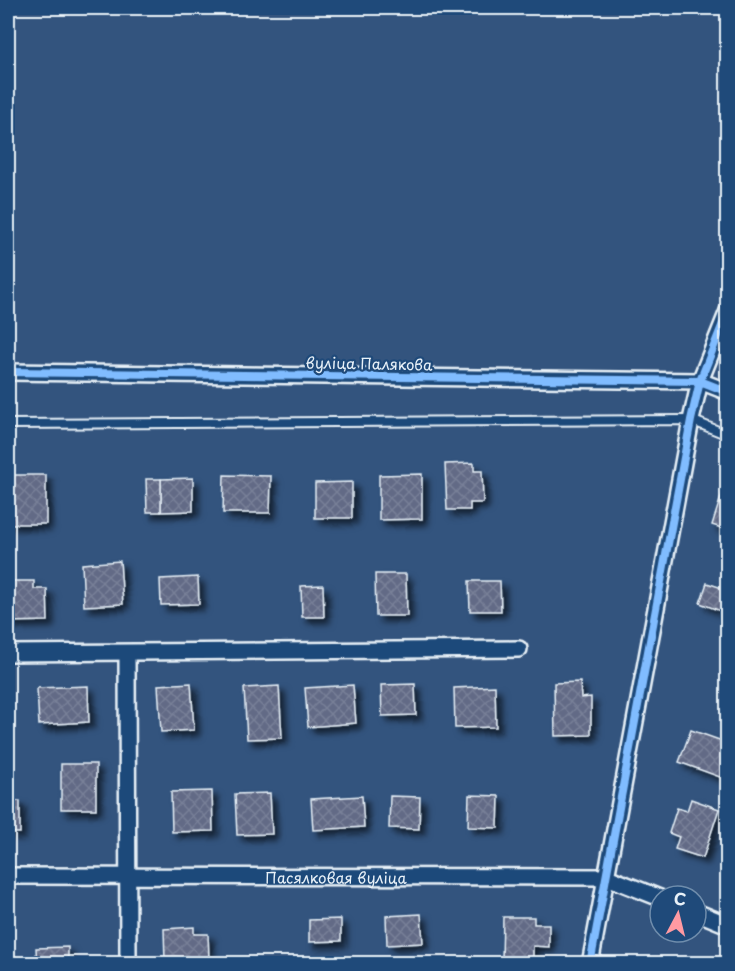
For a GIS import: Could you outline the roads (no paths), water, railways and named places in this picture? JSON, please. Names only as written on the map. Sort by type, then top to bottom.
[{"type":"street","points":[[590,963],[700,381],[728,311]]},
{"type":"street","name":"вуліца Палякова","points":[[8,372],[700,381],[728,392]]},
{"type":"street","points":[[8,653],[519,650]]},
{"type":"street","points":[[127,652],[128,963]]},
{"type":"street","name":"Пасялковая вуліца","points":[[8,876],[607,877],[648,893]]},
{"type":"street","points":[[708,917],[728,925]]},
{"type":"lane","points":[[8,424],[692,420],[728,435]]}]
